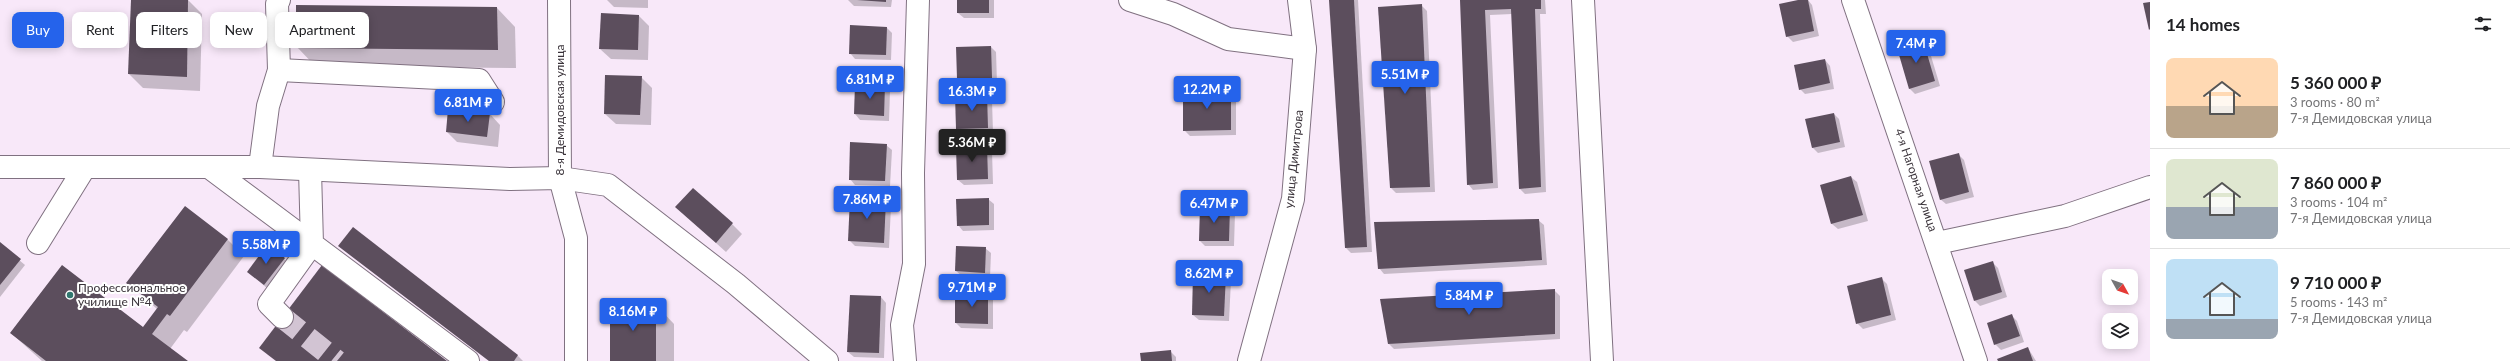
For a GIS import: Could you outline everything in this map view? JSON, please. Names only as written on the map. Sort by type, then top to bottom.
[{"type":"street","points":[[260,167],[268,106],[278,70],[277,4],[279,0]]},
{"type":"street","name":"8-я Демидовская улица","points":[[559,0],[560,178],[576,238],[576,361]]},
{"type":"street","points":[[905,361],[902,325],[914,264],[913,173],[918,0]]},
{"type":"street","points":[[1130,0],[1173,14],[1228,39],[1270,46],[1304,49]]},
{"type":"street","name":"улица Димитрова","points":[[1249,361],[1292,199],[1304,49],[1299,0]]},
{"type":"street","points":[[1583,0],[1602,361]]},
{"type":"street","name":"4-я Нагорная улица","points":[[1853,0],[1938,243],[1976,361]]},
{"type":"street","points":[[278,70],[479,80],[493,102]]},
{"type":"street","points":[[0,167],[260,167],[510,179],[560,178],[608,185],[736,284],[827,361]]},
{"type":"street","points":[[38,243],[85,167]]},
{"type":"street","points":[[210,168],[468,361]]},
{"type":"street","points":[[282,317],[269,304],[312,244],[310,170]]},
{"type":"street","points":[[1938,243],[2065,216],[2150,187]]},
{"type":"building","points":[[131,0],[188,0],[188,12],[136,12],[136,48],[187,48],[187,77],[128,74]]},
{"type":"building","points":[[857,0],[886,0],[886,2]]},
{"type":"building","points":[[957,0],[989,0],[989,13],[957,13]]},
{"type":"building","points":[[1329,0],[1354,0],[1367,247],[1345,248]]},
{"type":"building","points":[[1460,0],[1541,0],[1541,9],[1535,9],[1541,187],[1519,189],[1511,9],[1485,10],[1493,183],[1467,185]]},
{"type":"building","points":[[1798,0],[1808,0],[1814,31],[1786,37],[1779,4]]},
{"type":"building","points":[[2150,2],[2150,29],[2149,30],[2143,3]]},
{"type":"building","points":[[1422,4],[1430,187],[1390,188],[1378,7]]},
{"type":"building","points":[[296,5],[497,7],[498,50],[296,48],[369,48],[369,12],[296,12]]},
{"type":"building","points":[[601,13],[639,15],[638,50],[599,49]]},
{"type":"building","points":[[850,25],[887,27],[886,55],[849,54]]},
{"type":"building","points":[[1923,40],[1935,81],[1909,89],[1897,48]]},
{"type":"building","points":[[991,46],[992,78],[957,79],[956,47]]},
{"type":"building","points":[[1825,59],[1830,83],[1799,90],[1794,65]]},
{"type":"building","points":[[605,75],[642,76],[640,115],[604,114]]},
{"type":"building","points":[[855,84],[885,85],[884,116],[854,114]]},
{"type":"building","points":[[1231,88],[1231,130],[1183,131],[1183,89]]},
{"type":"building","points":[[987,94],[988,128],[956,129],[955,95]]},
{"type":"building","points":[[448,109],[490,113],[487,137],[446,132]]},
{"type":"building","points":[[1834,113],[1840,142],[1812,148],[1805,119]]},
{"type":"building","points":[[850,142],[887,144],[885,181],[849,180]]},
{"type":"building","points":[[987,146],[988,179],[957,180],[956,147]]},
{"type":"building","points":[[1959,153],[1969,192],[1940,200],[1929,161]]},
{"type":"building","points":[[1851,176],[1863,215],[1831,224],[1820,185]]},
{"type":"building","points":[[693,188],[733,223],[716,243],[675,207]]},
{"type":"building","points":[[850,198],[886,200],[884,243],[848,241]]},
{"type":"building","points":[[989,198],[989,225],[957,226],[956,199]]},
{"type":"building","name":"Профессиональное училище №4","points":[[185,206],[228,239],[170,316],[167,314],[152,334],[188,361],[46,361],[10,333],[62,265],[143,327],[158,307],[126,283]]},
{"type":"building","points":[[1200,206],[1230,206],[1229,241],[1199,241]]},
{"type":"building","points":[[1539,219],[1542,260],[1378,269],[1374,222]]},
{"type":"building","points":[[353,227],[518,355],[514,361],[489,361],[338,246]]},
{"type":"building","points":[[0,242],[21,259],[0,285]]},
{"type":"building","points":[[267,245],[285,258],[264,285],[247,272]]},
{"type":"building","points":[[956,246],[986,247],[985,273],[955,271]]},
{"type":"building","points":[[1993,261],[2002,292],[1974,301],[1964,270]]},
{"type":"building","points":[[322,265],[447,361],[276,361],[259,348]]},
{"type":"building","points":[[1193,273],[1226,274],[1224,316],[1192,315]]},
{"type":"building","points":[[1882,277],[1891,315],[1856,324],[1847,286]]},
{"type":"building","points":[[1555,289],[1555,334],[1388,344],[1380,299]]},
{"type":"building","points":[[955,292],[988,293],[988,324],[955,323]]},
{"type":"building","points":[[850,295],[881,296],[879,353],[847,352]]},
{"type":"building","points":[[610,301],[656,304],[656,361],[610,361]]},
{"type":"building","points":[[2012,314],[2020,336],[1994,345],[1987,323]]},
{"type":"building","points":[[2028,347],[2033,361],[1998,361],[1997,359]]},
{"type":"building","points":[[1171,350],[1172,361],[1141,361],[1140,353]]},
{"type":"tunnel","points":[[282,317],[337,361]]},
{"type":"place","name":"Профессиональное училище №4","points":[[70,295]]}]
